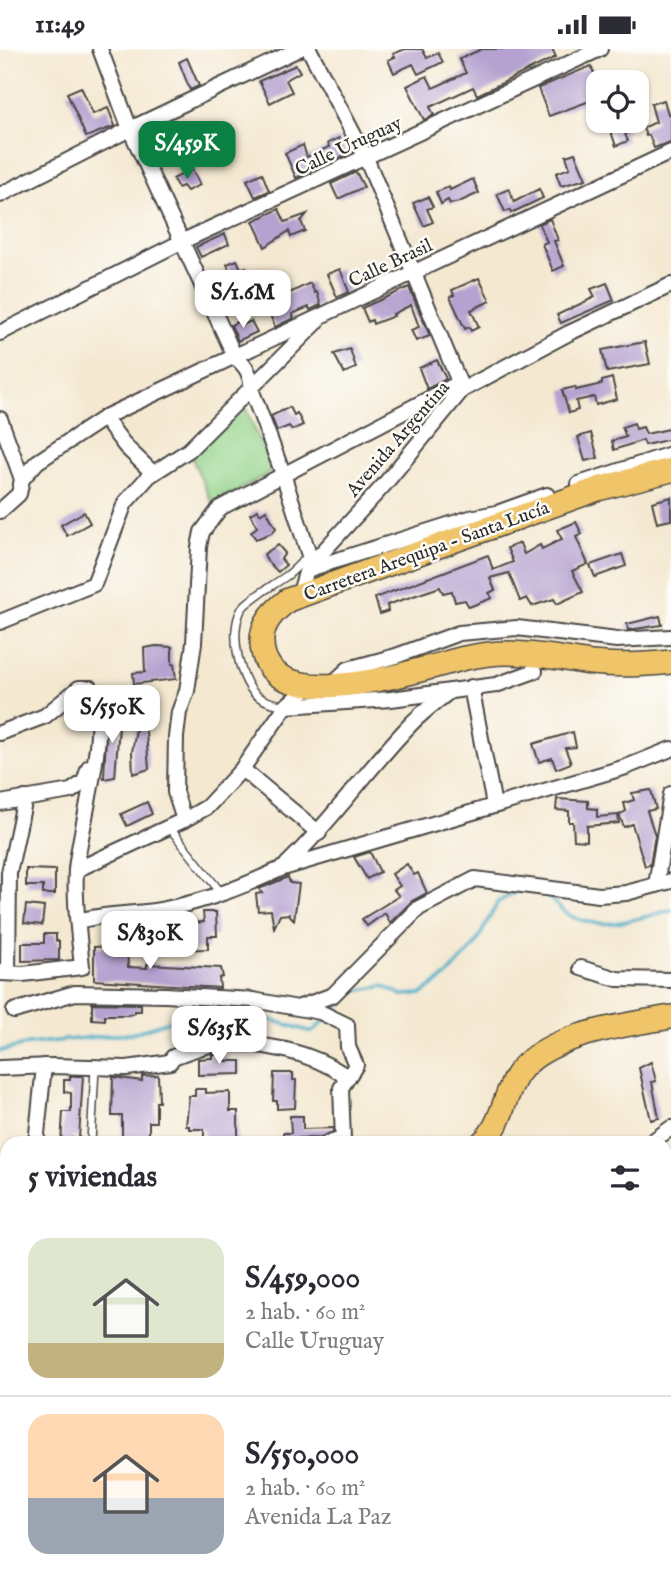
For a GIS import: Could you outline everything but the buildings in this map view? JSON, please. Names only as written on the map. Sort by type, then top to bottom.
[{"type":"main road","name":"Carretera Arequipa - Santa Lucía","points":[[671,470],[598,489],[288,600],[274,611],[265,624],[262,642],[265,656],[277,674],[285,679],[322,685],[378,681],[485,654],[526,654],[626,666],[671,662]]},
{"type":"main road","points":[[487,1136],[497,1123],[515,1077],[533,1056],[583,1036],[671,1017]]},
{"type":"street","points":[[100,49],[130,129],[235,357],[244,365],[251,378],[251,389],[283,474],[308,562],[497,513],[671,454]]},
{"type":"street","points":[[0,195],[130,129],[299,49]]},
{"type":"street","points":[[184,820],[175,792],[176,737],[179,712],[187,691],[194,643],[196,578],[202,532],[220,508],[460,387],[366,158],[309,49]]},
{"type":"street","name":"Calle Uruguay","points":[[0,333],[183,241],[600,49]]},
{"type":"street","name":"Calle Brasil","points":[[0,511],[19,494],[22,479],[37,462],[104,418],[671,152]]},
{"type":"street","name":"Avenida Argentina","points":[[299,596],[308,562],[384,485],[460,387],[671,285]]},
{"type":"street","points":[[0,622],[94,584],[125,503],[153,473],[189,450],[324,315]]},
{"type":"street","points":[[104,418],[125,447],[153,473]]},
{"type":"street","points":[[0,419],[22,479]]},
{"type":"street","points":[[76,870],[184,820],[206,807],[242,769],[286,706],[348,669],[396,656],[459,633],[517,628],[617,639],[671,637]]},
{"type":"street","points":[[286,706],[391,699],[496,685],[535,671]]},
{"type":"street","points":[[471,687],[494,805]]},
{"type":"street","points":[[0,733],[45,716],[79,688],[91,688],[98,702],[92,793],[85,815],[76,870],[82,967],[23,974],[4,973],[9,873],[25,798]]},
{"type":"street","points":[[283,868],[319,833],[410,724],[451,690]]},
{"type":"street","points":[[78,921],[102,915],[161,910],[222,895],[283,868],[626,767],[671,749]]},
{"type":"street","points":[[0,803],[71,791],[84,782],[95,753]]},
{"type":"street","points":[[242,769],[319,833]]},
{"type":"street","points":[[656,885],[671,794]]},
{"type":"street","points":[[296,1009],[333,995],[419,908],[475,879],[599,895],[626,893],[671,881]]},
{"type":"street","points":[[581,968],[617,979],[671,980]]},
{"type":"street","points":[[14,1011],[75,993],[253,1000],[320,1012],[346,1024],[348,1047],[356,1065],[341,1088],[342,1136]]},
{"type":"street","points":[[0,1068],[127,1068],[170,1062],[173,1057],[213,1044],[257,1044],[331,1066],[346,1077]]},
{"type":"street","points":[[37,1136],[44,1066]]},
{"type":"lane","points":[[286,706],[265,701],[249,687],[239,662],[238,615],[245,605],[308,562]]},
{"type":"lane","points":[[169,827],[222,895]]},
{"type":"lane","points":[[91,1136],[94,1068]]},
{"type":"green space","points":[[244,404],[272,471],[213,505],[191,456]]},
{"type":"waterway","points":[[333,1012],[356,991],[383,986],[402,995],[422,994],[448,975],[475,945],[498,902],[517,891]]},
{"type":"waterway","points":[[544,894],[569,915],[594,923],[633,920],[671,910]]},
{"type":"waterway","points":[[0,1051],[29,1044],[133,1033],[181,1017],[254,1015],[312,1032],[325,1020]]}]
